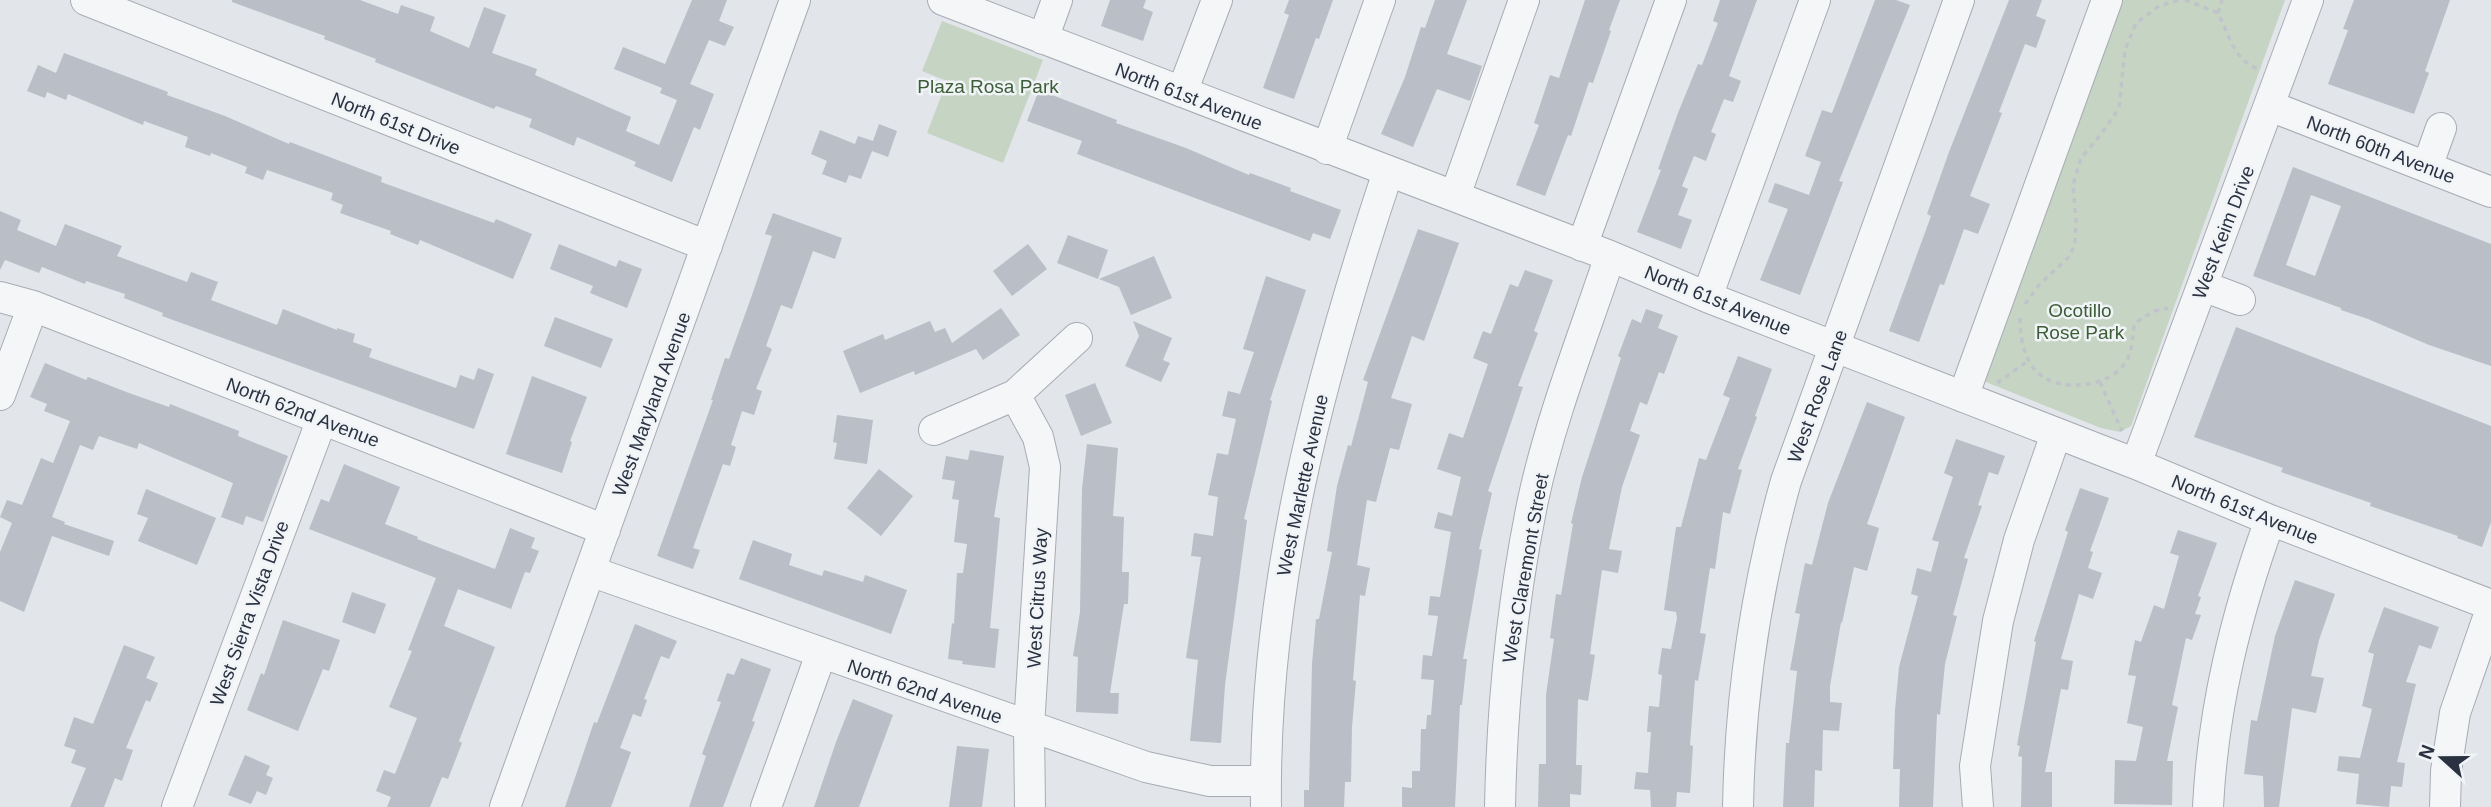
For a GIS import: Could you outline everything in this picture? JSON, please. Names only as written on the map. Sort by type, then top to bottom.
[{"type":"street","name":"North 61st Drive","points":[[86,0],[707,246]]},
{"type":"street","name":"West Maryland Avenue","points":[[505,807],[795,0]]},
{"type":"street","name":"North 61st Avenue","points":[[943,0],[1611,256],[1707,297],[2136,464],[2491,607]]},
{"type":"street","points":[[1043,39],[1057,0]]},
{"type":"street","points":[[1182,92],[1217,0]]},
{"type":"street","points":[[1327,149],[1380,0]]},
{"type":"street","points":[[1455,196],[1524,0]]},
{"type":"street","points":[[1582,246],[1671,0]]},
{"type":"street","points":[[1707,297],[1815,0]]},
{"type":"street","name":"West Rose Lane","points":[[1738,807],[1742,710],[1754,616],[1786,481],[1959,0]]},
{"type":"street","points":[[1963,397],[2107,0]]},
{"type":"street","name":"West Keim Drive","points":[[2136,464],[2308,0]]},
{"type":"street","name":"North 60th Avenue","points":[[2270,106],[2491,192]]},
{"type":"street","points":[[2427,167],[2441,128]]},
{"type":"street","name":"West Marlette Avenue","points":[[1266,794],[1274,632],[1289,532],[1329,359],[1388,172]]},
{"type":"street","name":"West Claremont Street","points":[[1500,807],[1502,720],[1513,613],[1533,499],[1557,411],[1611,256]]},
{"type":"street","points":[[2203,286],[2240,300]]},
{"type":"street","name":"North 62nd Avenue","points":[[0,297],[33,306],[605,530]]},
{"type":"street","points":[[0,396],[33,306]]},
{"type":"street","points":[[934,430],[1015,395],[1077,338]]},
{"type":"street","name":"West Citrus Way","points":[[1015,395],[1038,437],[1045,467],[1029,727],[1030,807]]},
{"type":"street","name":"West Sierra Vista Drive","points":[[177,807],[322,419]]},
{"type":"street","points":[[1978,807],[1975,766],[1998,621],[2019,540],[2056,435]]},
{"type":"street","points":[[2208,807],[2210,768],[2228,652],[2270,520]]},
{"type":"street","name":"North 62nd Avenue","points":[[590,571],[1029,727],[1177,775],[1266,794]]},
{"type":"street","points":[[2445,807],[2446,771],[2455,713],[2491,607]]},
{"type":"street","points":[[766,807],[821,654]]},
{"type":"path","points":[[2168,307],[2154,311],[2135,323],[2132,351],[2121,368],[2100,382],[2073,386],[2056,384],[2038,374],[2028,360],[2020,337],[2020,318],[2024,305],[2070,256],[2076,221],[2073,185],[2081,158],[2119,108],[2124,50],[2136,23],[2159,6],[2179,0]]},
{"type":"path","points":[[2185,0],[2218,13]]},
{"type":"path","points":[[2222,0],[2218,13],[2236,52],[2245,64],[2281,77]]},
{"type":"path","points":[[2100,382],[2136,464]]},
{"type":"green space","name":"Ocotillo Rose Park","points":[[2107,0],[2285,0],[2131,426],[2120,432],[2101,428],[1971,376]]},
{"type":"green space","name":"Plaza Rosa Park","points":[[942,21],[1043,60],[1003,163],[927,133],[947,81],[922,71]]},
{"type":"building","points":[[232,0],[360,0],[398,14],[401,5],[435,17],[430,31],[469,48],[484,7],[506,15],[492,53],[537,69],[535,75],[631,117],[626,131],[659,145],[677,100],[660,93],[662,88],[614,69],[623,47],[665,64],[692,0],[727,0],[719,21],[734,27],[725,46],[709,40],[690,84],[714,94],[700,130],[694,127],[672,182],[634,166],[636,162],[577,137],[574,146],[529,127],[532,119],[496,106],[494,109],[375,62],[376,59],[324,39],[325,36]]},
{"type":"building","points":[[1110,0],[1146,0],[1143,8],[1153,12],[1143,41],[1101,26]]},
{"type":"building","points":[[1289,0],[1333,0],[1294,99],[1263,88],[1289,15],[1284,13]]},
{"type":"building","points":[[1435,0],[1467,0],[1447,54],[1482,66],[1470,101],[1437,89],[1413,147],[1381,134],[1405,77],[1421,27],[1425,28]]},
{"type":"building","points":[[1585,0],[1620,0],[1593,83],[1589,82],[1571,136],[1568,135],[1545,196],[1516,185],[1539,125],[1534,123],[1550,75],[1559,78]]},
{"type":"building","points":[[1720,0],[1757,0],[1729,76],[1741,81],[1733,102],[1724,99],[1711,132],[1716,134],[1706,161],[1694,156],[1682,186],[1688,189],[1678,215],[1692,220],[1681,249],[1637,232],[1661,170],[1658,169],[1678,113],[1698,64],[1702,65],[1718,23],[1713,21]]},
{"type":"building","points":[[1875,0],[1896,0],[1910,5],[1839,181],[1843,182],[1800,295],[1760,280],[1788,209],[1768,202],[1775,183],[1809,195],[1821,162],[1805,156],[1822,110],[1832,113]]},
{"type":"building","points":[[2009,0],[2042,0],[2036,16],[2046,20],[2036,48],[2025,44],[1970,196],[1990,204],[1978,234],[1964,229],[1944,285],[1940,284],[1919,342],[1889,331],[1931,216],[1927,214],[1949,152]]},
{"type":"building","points":[[2354,0],[2450,0],[2425,71],[2429,73],[2414,114],[2328,84],[2348,30],[2343,29]]},
{"type":"building","points":[[64,53],[168,92],[167,95],[225,116],[289,144],[290,142],[382,177],[381,182],[494,223],[496,219],[532,234],[513,279],[420,240],[418,245],[390,234],[391,231],[340,213],[343,205],[331,200],[333,193],[267,170],[263,180],[245,173],[247,167],[211,153],[210,156],[185,147],[188,137],[144,121],[143,125],[68,94],[66,100],[47,92],[45,98],[27,91],[38,65],[56,73]]},
{"type":"building","points":[[1039,90],[1117,120],[1116,123],[1186,148],[1249,175],[1250,173],[1291,188],[1290,191],[1341,210],[1330,239],[1313,233],[1310,241],[1077,154],[1082,141],[1027,121]]},
{"type":"building","points":[[879,124],[897,131],[888,157],[872,151],[861,179],[849,175],[846,183],[822,174],[827,161],[811,154],[820,130],[855,144],[858,136],[873,141]]},
{"type":"building","points":[[2293,167],[2491,244],[2491,366],[2429,345],[2341,308],[2253,276]],"holes":[[[2311,195],[2341,206],[2315,276],[2286,265]]]},
{"type":"building","points":[[0,211],[21,220],[17,230],[56,246],[65,224],[122,246],[117,256],[187,282],[191,272],[218,282],[211,300],[277,325],[283,309],[337,330],[355,334],[353,342],[372,349],[369,357],[456,388],[460,375],[474,380],[478,368],[494,374],[474,429],[162,316],[163,313],[124,298],[125,294],[86,281],[85,284],[42,267],[39,273],[5,260],[0,270]]},
{"type":"building","points":[[773,213],[842,238],[835,259],[813,251],[792,309],[781,305],[766,346],[772,349],[756,389],[762,391],[754,415],[742,411],[731,445],[736,447],[730,466],[723,464],[693,548],[700,550],[693,569],[657,556],[713,400],[725,358],[729,359],[772,236],[765,234]]},
{"type":"building","points":[[1418,229],[1459,243],[1424,341],[1412,336],[1391,398],[1412,404],[1399,450],[1390,448],[1376,502],[1367,500],[1357,565],[1370,568],[1365,596],[1360,595],[1353,680],[1356,681],[1351,782],[1345,782],[1344,807],[1304,807],[1304,790],[1309,790],[1312,664],[1316,619],[1319,619],[1332,552],[1327,551],[1337,486],[1368,382],[1363,380]]},
{"type":"building","points":[[1068,235],[1108,250],[1098,279],[1057,263]]},
{"type":"building","points":[[559,244],[616,267],[619,260],[642,269],[627,308],[590,293],[593,286],[550,269]]},
{"type":"building","points":[[1028,244],[1047,269],[1012,296],[993,271]]},
{"type":"building","points":[[1154,256],[1172,298],[1131,315],[1119,287],[1099,279]]},
{"type":"building","points":[[1525,270],[1553,280],[1534,331],[1538,333],[1518,386],[1523,387],[1488,491],[1492,493],[1479,549],[1482,550],[1463,659],[1467,659],[1460,705],[1455,807],[1402,807],[1402,787],[1412,788],[1412,771],[1420,771],[1421,729],[1426,729],[1427,715],[1431,715],[1434,680],[1421,679],[1423,655],[1432,656],[1438,616],[1428,615],[1430,596],[1440,597],[1451,532],[1434,528],[1438,512],[1452,516],[1461,477],[1437,469],[1449,433],[1463,438],[1488,364],[1473,358],[1483,331],[1491,334],[1510,284],[1518,287]]},
{"type":"building","points":[[1266,276],[1306,290],[1270,400],[1272,401],[1244,519],[1247,520],[1225,685],[1221,743],[1190,741],[1198,660],[1186,658],[1201,557],[1191,556],[1194,533],[1213,536],[1218,497],[1208,495],[1217,453],[1228,455],[1236,419],[1222,416],[1228,391],[1240,394],[1254,352],[1243,349]]},
{"type":"building","points":[[1001,308],[1020,335],[983,360],[976,349],[915,375],[914,371],[860,393],[843,351],[883,334],[885,340],[930,321],[935,332],[945,328],[952,343]]},
{"type":"building","points":[[1646,309],[1663,315],[1658,328],[1678,336],[1664,374],[1659,372],[1647,405],[1640,402],[1630,431],[1640,435],[1622,487],[1609,549],[1622,551],[1618,573],[1602,570],[1590,654],[1595,655],[1588,701],[1578,699],[1576,765],[1582,765],[1581,795],[1570,794],[1570,807],[1538,807],[1539,764],[1546,764],[1546,695],[1554,639],[1550,638],[1556,594],[1561,595],[1573,524],[1571,523],[1582,477],[1621,358],[1618,356],[1632,319],[1641,323]]},
{"type":"building","points":[[555,317],[613,339],[601,368],[544,346]]},
{"type":"building","points":[[1133,321],[1172,338],[1163,360],[1170,363],[1161,382],[1125,366],[1139,336]]},
{"type":"building","points":[[2236,327],[2491,426],[2491,522],[2482,547],[2370,506],[2371,503],[2281,472],[2283,468],[2194,437]]},
{"type":"building","points":[[1738,356],[1772,369],[1738,469],[1742,470],[1730,514],[1723,512],[1715,569],[1710,568],[1700,633],[1706,634],[1698,681],[1695,680],[1690,745],[1693,746],[1690,793],[1677,792],[1676,807],[1651,807],[1650,790],[1634,789],[1636,772],[1648,773],[1651,732],[1647,732],[1649,706],[1659,707],[1662,675],[1658,674],[1662,648],[1671,649],[1677,618],[1676,612],[1664,610],[1676,527],[1681,527],[1699,458],[1706,460],[1730,398],[1723,395]]},
{"type":"building","points":[[45,363],[86,380],[88,377],[169,407],[170,404],[239,431],[238,436],[288,456],[263,522],[246,516],[243,525],[221,517],[233,483],[139,443],[137,449],[99,436],[93,450],[80,445],[52,517],[65,522],[64,524],[114,541],[109,556],[52,536],[24,612],[0,601],[0,552],[12,523],[0,517],[7,500],[22,505],[41,458],[53,463],[70,421],[44,411],[47,404],[30,397]]},
{"type":"building","points":[[532,376],[587,397],[570,441],[572,442],[562,473],[506,454]]},
{"type":"building","points":[[1095,383],[1112,423],[1081,436],[1065,395]]},
{"type":"building","points":[[1867,402],[1905,417],[1867,524],[1879,528],[1867,571],[1854,567],[1841,622],[1830,686],[1830,702],[1842,703],[1839,731],[1823,730],[1822,771],[1815,770],[1814,807],[1783,807],[1786,743],[1789,743],[1797,671],[1790,670],[1800,614],[1795,613],[1805,563],[1812,565],[1828,503]]},
{"type":"building","points":[[837,415],[873,420],[867,464],[834,459],[837,443],[833,442]]},
{"type":"building","points":[[1956,439],[2005,456],[1998,475],[1989,472],[1978,505],[1982,506],[1964,558],[1968,559],[1953,615],[1957,616],[1945,664],[1940,715],[1937,714],[1933,807],[1899,807],[1900,769],[1893,769],[1899,667],[1918,596],[1911,594],[1917,568],[1931,572],[1939,542],[1932,540],[1953,477],[1944,473]]},
{"type":"building","points":[[1087,444],[1118,448],[1113,516],[1124,517],[1122,572],[1129,572],[1128,604],[1124,604],[1110,693],[1119,693],[1118,714],[1076,712],[1078,657],[1073,656],[1080,612],[1082,489]]},
{"type":"building","points":[[970,450],[1004,456],[994,517],[1000,518],[990,628],[999,629],[995,668],[962,664],[963,661],[948,659],[952,623],[954,624],[957,573],[963,573],[967,544],[954,542],[959,500],[952,499],[955,481],[942,479],[946,456],[968,460]]},
{"type":"building","points":[[344,464],[400,487],[385,524],[418,537],[417,539],[495,569],[510,528],[535,538],[531,548],[539,551],[530,573],[525,572],[511,609],[458,589],[444,626],[495,647],[459,741],[462,743],[448,779],[442,777],[430,807],[387,807],[391,797],[376,791],[384,770],[395,774],[417,718],[389,707],[412,651],[408,650],[436,578],[309,529],[321,499],[329,502]]},
{"type":"building","points":[[879,469],[913,496],[881,536],[847,508]]},
{"type":"building","points":[[2080,488],[2109,498],[2090,551],[2093,552],[2088,568],[2102,573],[2093,599],[2079,594],[2061,659],[2073,661],[2068,690],[2061,689],[2045,772],[2052,772],[2052,807],[2021,807],[2022,757],[2018,756],[2020,746],[2017,745],[2036,642],[2034,641],[2068,532],[2065,530]]},
{"type":"building","points":[[146,489],[216,518],[197,565],[138,541],[148,518],[137,514]]},
{"type":"building","points":[[2178,530],[2217,543],[2198,596],[2201,597],[2195,614],[2201,615],[2192,640],[2186,638],[2172,705],[2178,707],[2167,761],[2173,761],[2172,805],[2114,804],[2115,760],[2136,761],[2143,727],[2127,723],[2136,676],[2128,675],[2135,640],[2141,642],[2154,605],[2164,609],[2179,556],[2170,553]]},
{"type":"building","points":[[753,540],[792,554],[789,565],[822,576],[824,570],[863,582],[865,575],[907,590],[891,634],[739,579]]},
{"type":"building","points":[[2295,580],[2335,594],[2319,640],[2311,676],[2324,678],[2316,713],[2292,708],[2279,807],[2264,807],[2263,776],[2244,774],[2251,720],[2257,721],[2275,636]]},
{"type":"building","points":[[352,592],[386,604],[375,634],[342,622]]},
{"type":"building","points":[[2384,607],[2439,627],[2431,649],[2419,645],[2406,682],[2416,684],[2397,762],[2405,763],[2402,787],[2391,786],[2389,807],[2356,804],[2359,774],[2337,771],[2339,756],[2360,758],[2372,709],[2362,706],[2374,654],[2368,652]]},
{"type":"building","points":[[283,620],[340,640],[329,671],[323,669],[298,731],[247,710],[261,673],[264,675]]},
{"type":"building","points":[[635,624],[677,641],[669,659],[661,656],[644,699],[647,700],[641,717],[633,714],[620,748],[631,752],[611,807],[565,807],[594,722],[597,723]]},
{"type":"building","points":[[124,645],[155,657],[146,678],[158,683],[150,702],[146,700],[126,748],[133,750],[122,781],[115,778],[104,807],[70,807],[86,768],[71,763],[76,750],[64,746],[74,717],[93,724]]},
{"type":"building","points":[[741,658],[771,669],[752,721],[755,722],[723,807],[689,807],[706,756],[702,754],[721,702],[717,701],[727,673],[734,675]]},
{"type":"building","points":[[853,699],[893,715],[859,807],[814,807],[836,742]]},
{"type":"building","points":[[957,746],[989,749],[982,807],[949,807]]},
{"type":"building","points":[[245,755],[270,766],[266,775],[273,778],[266,795],[257,791],[251,804],[228,795]]}]
